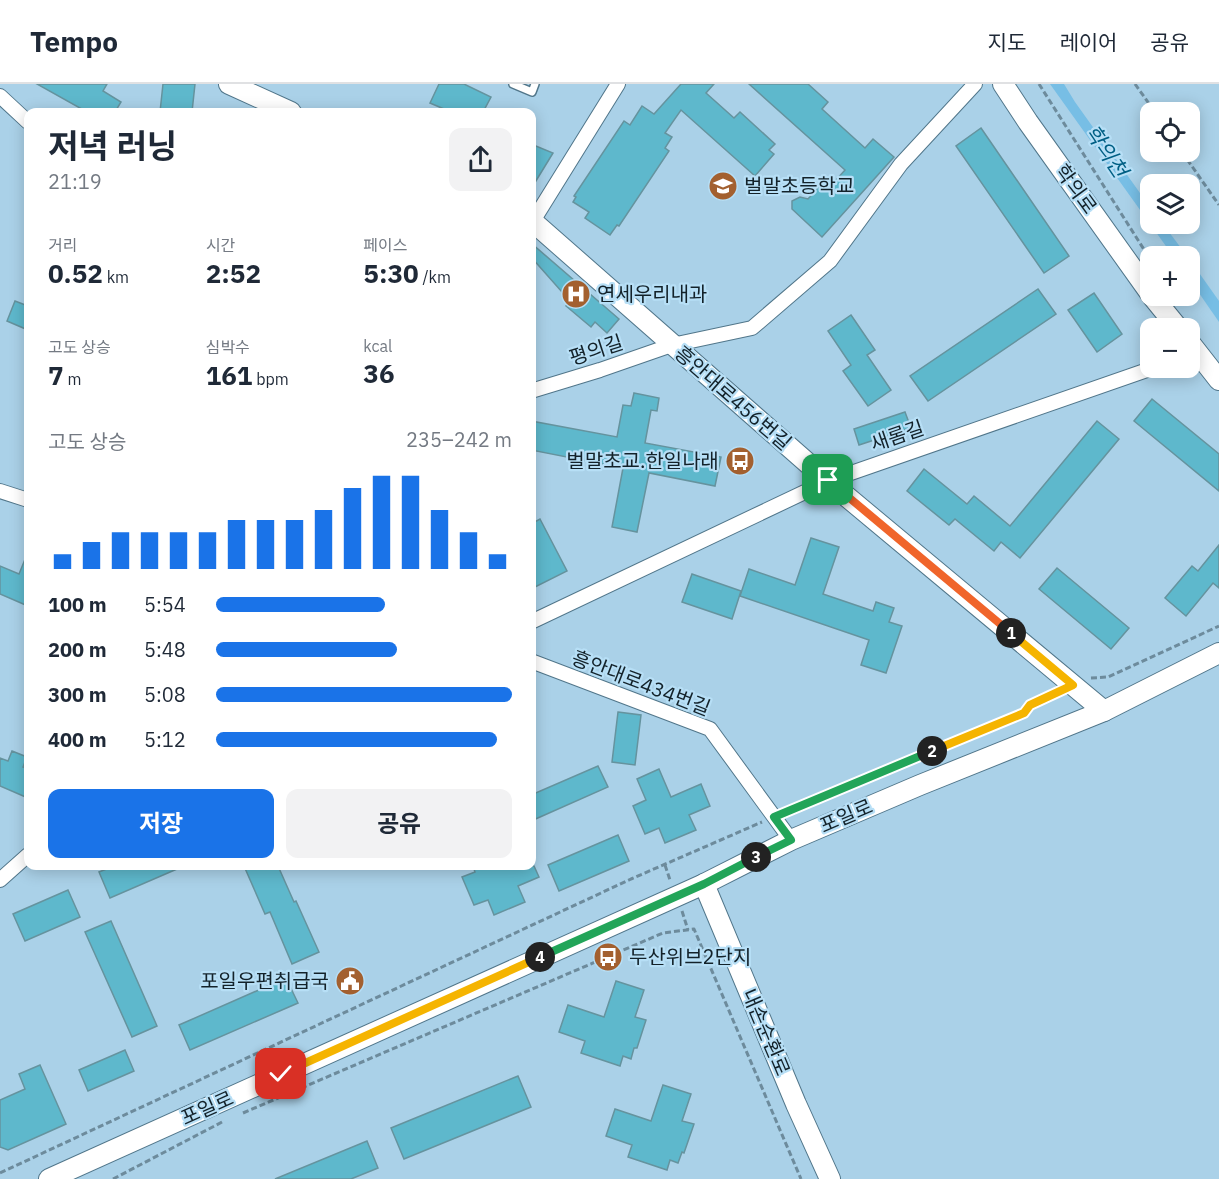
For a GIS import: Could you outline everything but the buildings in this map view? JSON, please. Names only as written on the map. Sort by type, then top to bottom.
[{"type":"street","points":[[536,215],[618,84]]},
{"type":"street","name":"평의길","points":[[536,389],[672,345],[752,328],[830,261],[901,164],[975,84]]},
{"type":"street","name":"학의로","points":[[1003,84],[1140,279]]},
{"type":"street","points":[[234,85],[283,108]]},
{"type":"street","points":[[0,96],[24,119]]},
{"type":"street","name":"흥안대로456번길","points":[[536,225],[828,480],[1104,711]]},
{"type":"street","name":"학의로","points":[[1161,306],[1170,318]]},
{"type":"street","points":[[1200,359],[1219,380]]},
{"type":"street","name":"새롬길","points":[[536,620],[828,480],[1140,372]]},
{"type":"street","points":[[0,491],[24,499]]},
{"type":"street","name":"포일로","points":[[50,1179],[704,884],[791,840],[1104,711],[1219,653]]},
{"type":"street","name":"흥안대로434번길","points":[[536,663],[710,729],[791,840]]},
{"type":"street","points":[[0,880],[24,859]]},
{"type":"street","name":"내손순환로","points":[[704,884],[796,1104],[830,1179]]},
{"type":"lane","points":[[513,84],[532,92],[535,84]]},
{"type":"path","points":[[1039,84],[1142,246]]},
{"type":"path","points":[[1135,84],[1148,102]]},
{"type":"path","points":[[1189,162],[1219,205]]},
{"type":"path","points":[[0,1173],[631,879],[1024,713],[1030,705],[1073,685],[1092,677],[1108,677],[1219,626]]},
{"type":"path","points":[[239,1114],[663,933],[694,929],[801,1179]]},
{"type":"path","points":[[113,1179],[228,1119]]},
{"type":"water","name":"학의천","points":[[1050,84],[1064,84],[1140,193],[1140,210]]},
{"type":"water","points":[[1157,234],[1170,234],[1180,246],[1166,246]]},
{"type":"water","points":[[1200,274],[1219,301],[1219,322],[1200,294]]},
{"type":"place","name":"벌말초등학교","points":[[723,186]]},
{"type":"place","name":"연세우리내과","points":[[576,294]]},
{"type":"place","name":"벌말초교.한일나래","points":[[740,461]]},
{"type":"place","name":"두산위브2단지","points":[[608,957]]},
{"type":"place","name":"포일우편취급국","points":[[350,981]]},
{"type":"route","points":[[281,1074],[704,884],[791,840],[774,817],[1024,713],[1030,705],[1073,685],[828,480]]}]
